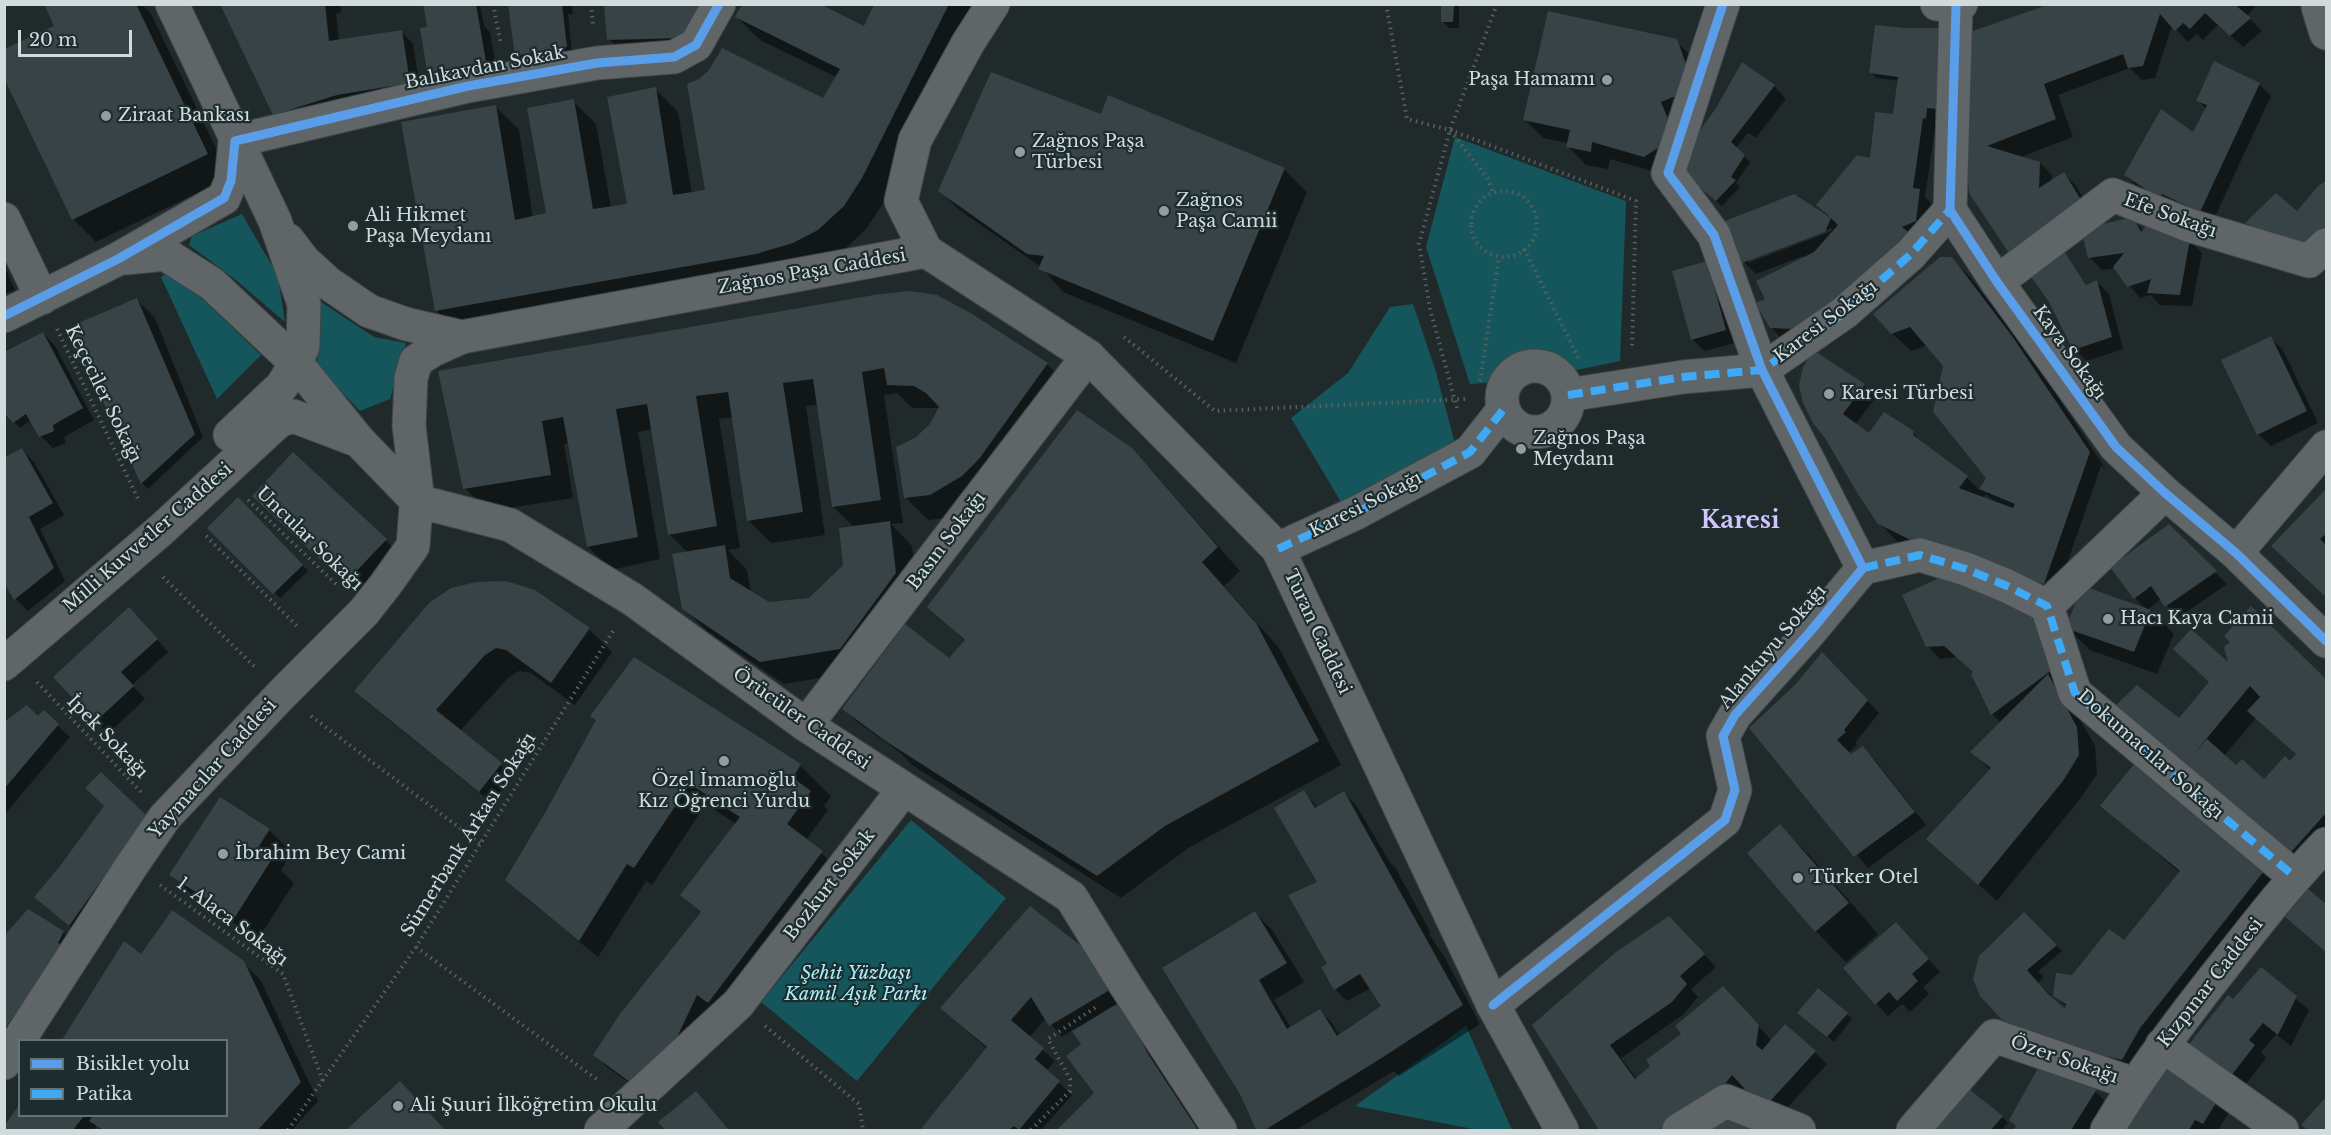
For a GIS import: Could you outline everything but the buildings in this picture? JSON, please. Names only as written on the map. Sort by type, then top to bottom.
[{"type":"street","points":[[77,600],[137,523],[282,386],[303,346],[304,304],[275,221],[235,141],[172,4]]},
{"type":"street","name":"Balıkavdan Sokak","points":[[235,141],[468,86],[597,63],[674,57],[696,45],[719,4]]},
{"type":"street","name":"Zağnos Paşa Caddesi","points":[[462,337],[926,251],[901,201],[915,140],[968,43],[993,4]]},
{"type":"street","points":[[1724,4],[1668,173],[1714,235],[1762,370],[1863,567],[1920,555],[1987,578],[2047,606],[2165,493]]},
{"type":"street","points":[[1950,210],[1951,5]]},
{"type":"street","points":[[4,316],[118,259],[224,198],[231,181],[235,141]]},
{"type":"street","name":"Efe Sokağı","points":[[1997,282],[2113,195],[2188,225],[2309,261],[2326,245]]},
{"type":"street","name":"Karesi Sokağı","points":[[1581,393],[1683,377],[1762,370],[1844,314],[1911,254],[1950,210]]},
{"type":"street","name":"Kaya Sokağı","points":[[1950,210],[1997,282],[2116,447],[2236,554],[2326,641]]},
{"type":"street","points":[[4,219],[42,298]]},
{"type":"street","points":[[275,221],[304,261],[320,276],[369,310],[405,324],[462,337]]},
{"type":"street","name":"Turan Caddesi","points":[[926,251],[1094,362],[1278,549],[1493,1005],[1562,1131]]},
{"type":"street","points":[[118,259],[165,254],[212,285],[296,363],[359,441],[417,501]]},
{"type":"street","name":"Yaymacılar Caddesi","points":[[20,1039],[165,817],[364,612],[413,546],[417,501],[409,426],[411,378],[416,361],[433,350],[462,337]]},
{"type":"street","name":"Basın Sokağı","points":[[806,725],[1094,362]]},
{"type":"street","points":[[1537,365],[1557,373],[1581,393],[1560,422],[1540,433],[1518,428],[1494,402],[1509,378],[1527,367],[1537,365]]},
{"type":"street","name":"Karesi Sokağı","points":[[1278,549],[1356,513],[1470,452],[1494,402]]},
{"type":"street","name":"Milli Kuvvetler Caddesi","points":[[17,670],[77,600],[161,530],[279,421],[294,416],[359,441]]},
{"type":"street","points":[[2236,554],[2326,447]]},
{"type":"street","name":"Örücüler Caddesi","points":[[417,501],[510,525],[632,599],[806,725],[1071,897],[1220,1131]]},
{"type":"street","name":"Alankuyu Sokağı","points":[[1493,1005],[1725,820],[1735,790],[1723,736],[1735,715],[1809,633],[1863,567]]},
{"type":"street","name":"Dokumacılar Sokağı","points":[[2047,606],[2075,693],[2294,876]]},
{"type":"street","name":"Bozkurt Sokak","points":[[601,1131],[738,1004],[904,789]]},
{"type":"street","name":"Kızpınar Caddesi","points":[[2108,1131],[2134,1084],[2162,1045],[2294,876],[2326,844]]},
{"type":"street","name":"Özer Sokağı","points":[[1913,1131],[1994,1036],[2134,1084]]},
{"type":"street","name":"Yaymacılar Caddesi","points":[[4,1063],[18,1041]]},
{"type":"street","points":[[2162,1045],[2282,1131]]},
{"type":"street","points":[[1679,1131],[1726,1101],[1799,1131]]},
{"type":"path","points":[[492,4],[502,48]]},
{"type":"path","points":[[1386,4],[1407,119],[1450,130],[1636,201],[1632,385]]},
{"type":"path","points":[[1470,452],[1430,309],[1419,244],[1450,130],[1497,4]]},
{"type":"path","points":[[1450,130],[1488,179],[1493,193]]},
{"type":"path","points":[[1504,191],[1514,193],[1531,205],[1537,226],[1534,236],[1524,249],[1511,256],[1499,257],[1489,254],[1473,238],[1470,228],[1475,206],[1483,198],[1493,193],[1504,191]]},
{"type":"path","points":[[1524,249],[1581,393]]},
{"type":"path","points":[[1094,362],[1121,335],[1215,411],[1455,400],[1494,402],[1499,257]]},
{"type":"path","points":[[203,533],[324,651]]},
{"type":"path","points":[[160,574],[282,694],[481,844]]},
{"type":"path","points":[[416,947],[630,1104]]},
{"type":"path","points":[[1031,1131],[1071,1091],[1070,1079],[1048,1039],[1126,986]]},
{"type":"path","points":[[738,1004],[859,1104],[863,1131]]},
{"type":"green space","points":[[1455,137],[1626,201],[1620,361],[1567,372],[1544,357],[1518,358],[1498,382],[1470,384],[1426,247]]},
{"type":"green space","points":[[242,214],[278,276],[285,322],[236,280],[189,245],[192,236]]},
{"type":"green space","points":[[166,274],[191,288],[261,355],[217,399],[161,277]]},
{"type":"green space","points":[[321,302],[374,337],[406,343],[390,399],[360,411],[317,366]]},
{"type":"green space","points":[[1413,304],[1436,372],[1456,448],[1344,507],[1291,418],[1348,373],[1390,307]]},
{"type":"green space","name":"Şehit Yüzbaşı Kamil Aşık Parkı","points":[[911,820],[1006,898],[857,1081],[761,1002]]},
{"type":"green space","points":[[1466,1026],[1512,1130],[1478,1130],[1355,1106]]},
{"type":"marked path","points":[[1568,395],[1683,377],[1762,370],[1844,313],[1911,254],[1950,210]]},
{"type":"marked path","points":[[1278,549],[1356,513],[1470,452],[1503,410]]},
{"type":"marked path","points":[[1863,568],[1920,555],[1966,569],[2047,606],[2075,693],[2294,876]]},
{"type":"cycle path","points":[[4,316],[118,259],[224,198],[231,181],[235,141],[468,86],[597,63],[674,57],[696,45],[719,4]]},
{"type":"cycle path","points":[[1493,1005],[1725,820],[1735,790],[1723,736],[1735,715],[1809,633],[1863,568],[1762,370],[1714,235],[1668,173],[1723,4]]},
{"type":"cycle path","points":[[1956,6],[1950,210],[1997,282],[2116,447],[2165,493],[2236,553],[2326,641]]},
{"type":"place","name":"Paşa Hamamı","points":[[1607,80]]},
{"type":"place","name":"Ziraat Bankası","points":[[106,116]]},
{"type":"place","name":"Zağnos Paşa Türbesi","points":[[1020,152]]},
{"type":"place","name":"Zağnos Paşa Camii","points":[[1164,211]]},
{"type":"place","name":"Ali Hikmet Paşa Meydanı","points":[[353,226]]},
{"type":"place","name":"Karesi Türbesi","points":[[1829,394]]},
{"type":"place","name":"Zağnos Paşa Meydanı","points":[[1521,449]]},
{"type":"place","name":"Hacı Kaya Camii","points":[[2108,619]]},
{"type":"place","name":"Özel İmamoğlu Kız Öğrenci Yurdu","points":[[724,761]]},
{"type":"place","name":"İbrahim Bey Cami","points":[[223,854]]},
{"type":"place","name":"Türker Otel","points":[[1798,878]]},
{"type":"place","name":"Ali Şuuri İlköğretim Okulu","points":[[398,1106]]},
{"type":"district","name":"Karesi","points":[[1740,521]]}]
